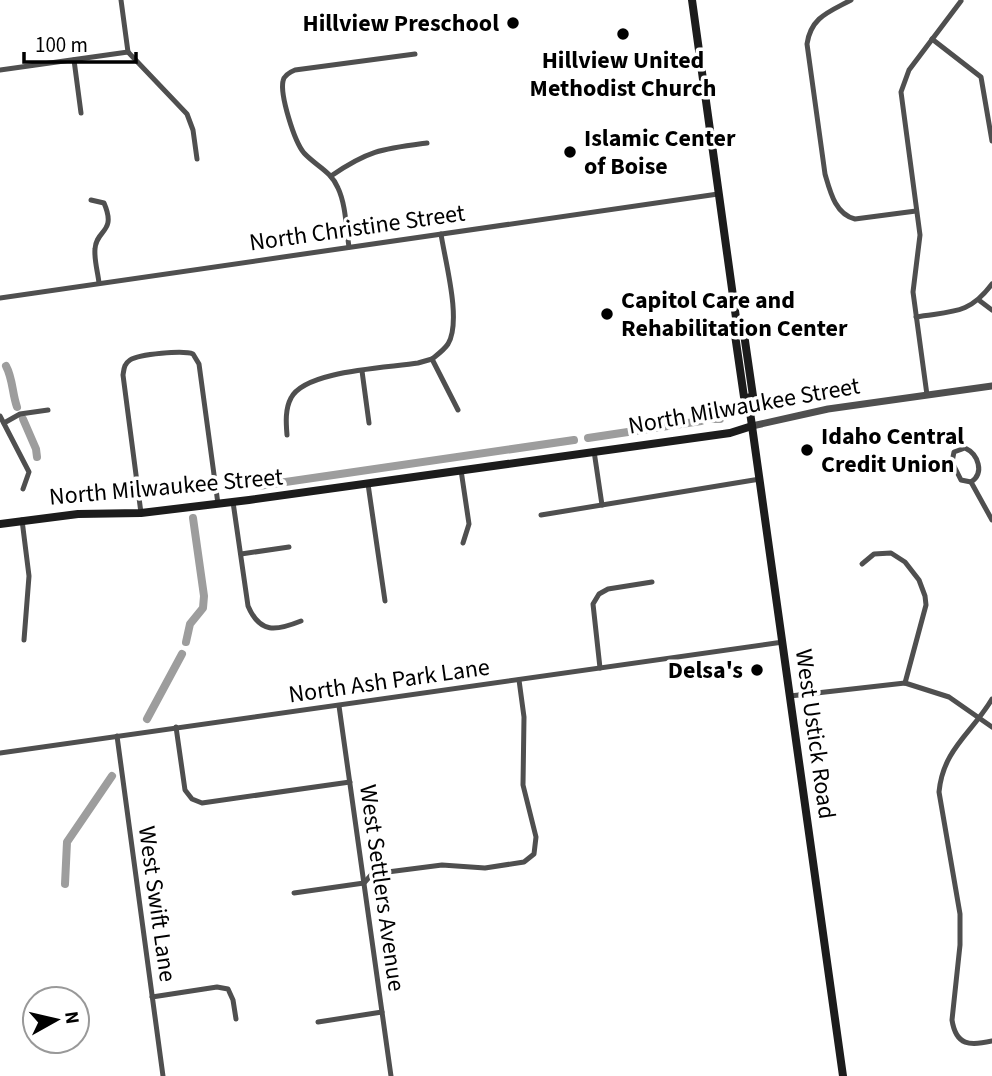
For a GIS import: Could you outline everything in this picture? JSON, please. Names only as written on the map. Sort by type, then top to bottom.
[{"type":"main road","name":"West Ustick Road","points":[[692,0],[737,325],[734,328],[760,479],[843,1076]]},
{"type":"main road","name":"North Milwaukee Street","points":[[0,524],[78,514],[141,513],[218,504],[730,433],[752,426]]},
{"type":"street","points":[[121,0],[128,52],[187,114],[193,130],[197,159]]},
{"type":"street","points":[[851,0],[818,19],[811,28],[807,44],[825,174],[830,192],[841,212],[855,219],[916,211]]},
{"type":"street","points":[[927,395],[913,292],[919,242],[901,92],[909,70],[961,0]]},
{"type":"street","points":[[932,39],[981,77],[992,141]]},
{"type":"street","points":[[0,71],[128,52]]},
{"type":"street","points":[[349,247],[341,195],[331,176],[305,154],[296,141],[289,124],[283,81],[287,74],[295,70],[415,54]]},
{"type":"street","points":[[74,60],[81,113]]},
{"type":"street","points":[[331,176],[379,149],[427,143]]},
{"type":"street","name":"North Christine Street","points":[[0,298],[718,194]]},
{"type":"street","points":[[91,200],[103,203],[109,219],[94,250],[99,283]]},
{"type":"street","points":[[287,435],[286,415],[291,397],[304,384],[322,377],[432,359],[447,346],[453,332],[453,317],[441,234]]},
{"type":"street","points":[[916,317],[963,310],[980,300],[992,284]]},
{"type":"street","points":[[980,300],[992,310]]},
{"type":"street","points":[[141,513],[124,366],[131,359],[183,351],[193,354],[198,364],[218,504]]},
{"type":"street","points":[[432,359],[458,410]]},
{"type":"street","points":[[362,371],[369,423]]},
{"type":"street","name":"North Milwaukee Street","points":[[752,426],[828,409],[992,386]]},
{"type":"street","points":[[4,423],[20,414],[48,410]]},
{"type":"street","points":[[0,416],[29,472],[23,489]]},
{"type":"street","points":[[971,482],[978,478],[979,470],[972,451],[961,448],[953,455],[952,462],[961,480],[971,482],[992,520]]},
{"type":"street","points":[[594,451],[602,505]]},
{"type":"street","points":[[461,470],[469,523],[463,543]]},
{"type":"street","points":[[541,515],[760,479]]},
{"type":"street","points":[[368,484],[385,601]]},
{"type":"street","points":[[233,502],[248,606],[256,620],[267,628],[276,629],[301,621]]},
{"type":"street","points":[[22,520],[29,576],[24,640]]},
{"type":"street","points":[[241,554],[289,547]]},
{"type":"street","points":[[862,564],[874,554],[891,553],[905,562],[923,588],[926,605],[905,683]]},
{"type":"street","points":[[600,668],[593,604],[599,594],[608,589],[652,582]]},
{"type":"street","name":"North Ash Park Lane","points":[[0,753],[783,642]]},
{"type":"street","points":[[294,893],[364,883],[372,874],[442,865],[485,868],[524,862],[534,854],[536,836],[523,785],[524,718],[519,680]]},
{"type":"street","points":[[790,696],[905,683],[949,698],[992,727]]},
{"type":"street","points":[[992,699],[949,755],[942,773],[940,802],[960,914],[960,945],[952,1020],[954,1030],[959,1038],[967,1043],[992,1041]]},
{"type":"street","name":"West Settlers Avenue","points":[[339,706],[391,1076]]},
{"type":"street","points":[[176,727],[185,790],[192,799],[202,803],[350,782]]},
{"type":"street","name":"West Swift Lane","points":[[117,736],[163,1076]]},
{"type":"street","points":[[152,997],[218,987],[228,989],[236,1019]]},
{"type":"street","points":[[318,1022],[382,1012]]},
{"type":"waterway","points":[[6,366],[17,407]]},
{"type":"waterway","points":[[23,419],[37,457]]},
{"type":"waterway","points":[[714,419],[720,419]]},
{"type":"waterway","points":[[588,438],[701,421]]},
{"type":"waterway","points":[[258,486],[574,440]]},
{"type":"waterway","points":[[186,642],[190,624],[203,608],[204,596],[193,518]]},
{"type":"waterway","points":[[147,719],[182,654]]},
{"type":"waterway","points":[[65,884],[67,842],[112,776]]},
{"type":"place","name":"Hillview Preschool","points":[[513,23]]},
{"type":"place","name":"Hillview United Methodist Church","points":[[623,34]]},
{"type":"place","name":"Islamic Center of Boise","points":[[570,152]]},
{"type":"place","name":"Capitol Care and Rehabilitation Center","points":[[607,314]]},
{"type":"place","name":"Idaho Central Credit Union","points":[[807,450]]},
{"type":"place","name":"Delsa's","points":[[757,670]]}]
